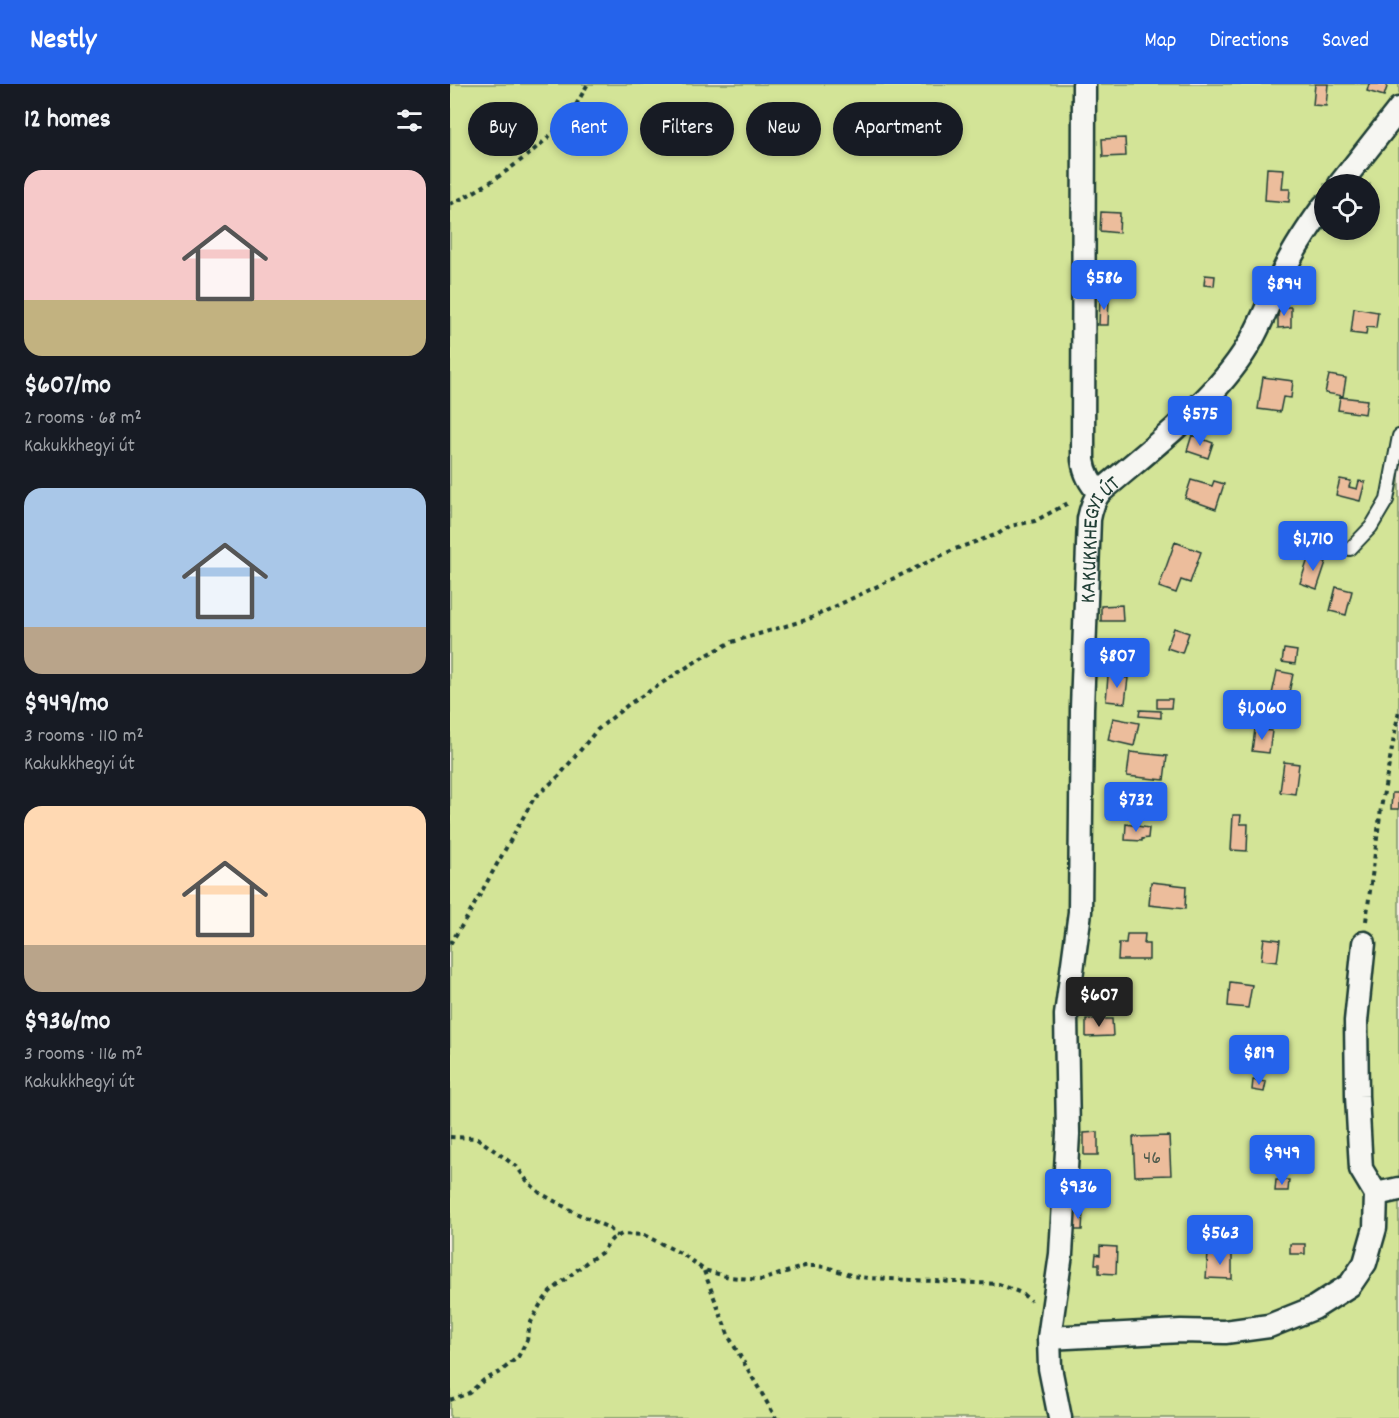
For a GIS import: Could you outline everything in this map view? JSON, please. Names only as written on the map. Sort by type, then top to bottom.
[{"type":"street","points":[[1084,84],[1083,460],[1085,473],[1099,493]]},
{"type":"street","points":[[1348,174],[1399,109]]},
{"type":"street","name":"KAKUKKHEGYI ÚT","points":[[1060,1418],[1050,1368],[1050,1327],[1061,1254],[1068,1134],[1066,1015],[1080,912],[1082,708],[1089,519],[1093,501],[1099,493],[1172,430],[1222,382],[1248,347],[1264,317],[1281,276],[1300,240],[1314,220]]},
{"type":"street","points":[[1050,1327],[1225,1332],[1269,1326],[1314,1308],[1350,1285],[1365,1263],[1375,1228],[1377,1194],[1361,1169],[1357,1096],[1356,1021],[1364,942]]},
{"type":"street","points":[[1377,1194],[1399,1189]]},
{"type":"lane","points":[[1350,549],[1371,528],[1387,500],[1399,436]]},
{"type":"path","points":[[450,204],[470,196],[525,156],[567,119],[588,84]]},
{"type":"path","points":[[450,944],[534,798],[559,776],[597,730],[629,704],[703,657],[732,642],[809,619],[955,549],[998,534],[1010,526],[1035,521],[1074,500],[1099,493]]},
{"type":"path","points":[[1364,942],[1381,808],[1399,710]]},
{"type":"path","points":[[450,1137],[477,1138],[517,1167],[540,1193],[609,1228],[617,1236]]},
{"type":"path","points":[[450,1400],[469,1393],[518,1357],[527,1340],[530,1324],[550,1292],[601,1253],[609,1242],[617,1236],[628,1233],[644,1235],[678,1252],[704,1270],[729,1277],[761,1280],[778,1276],[789,1270],[815,1266],[868,1278],[990,1283],[1009,1287],[1021,1293],[1050,1327]]},
{"type":"path","points":[[704,1270],[729,1336],[776,1418]]},
{"type":"green space","points":[[450,84],[1399,84],[1399,1418],[450,1418]]},
{"type":"building","points":[[1315,84],[1328,84],[1326,106],[1313,105]]},
{"type":"building","points":[[1369,84],[1388,84],[1384,96],[1367,91]]},
{"type":"building","points":[[1125,138],[1126,156],[1103,157],[1102,139]]},
{"type":"building","points":[[1267,168],[1284,169],[1282,189],[1290,189],[1289,202],[1265,200]]},
{"type":"building","points":[[1101,212],[1120,213],[1119,233],[1100,231]]},
{"type":"building","points":[[1205,275],[1215,276],[1214,286],[1204,285]]},
{"type":"building","points":[[1100,297],[1109,298],[1108,325],[1099,325]]},
{"type":"building","points":[[1278,307],[1291,307],[1291,327],[1278,328]]},
{"type":"building","points":[[1354,308],[1378,312],[1376,328],[1367,327],[1366,335],[1351,333]]},
{"type":"building","points":[[1329,375],[1346,378],[1343,396],[1325,393]]},
{"type":"building","points":[[1263,377],[1293,381],[1291,398],[1283,397],[1280,412],[1258,409]]},
{"type":"building","points":[[1340,397],[1367,400],[1365,414],[1338,410]]},
{"type":"building","points":[[1192,435],[1213,443],[1208,458],[1187,451]]},
{"type":"building","points":[[1340,479],[1351,481],[1349,487],[1357,489],[1359,481],[1365,482],[1360,501],[1336,495]]},
{"type":"building","points":[[1191,480],[1212,486],[1214,481],[1224,484],[1216,509],[1185,498]]},
{"type":"building","points":[[1175,542],[1201,552],[1190,583],[1181,580],[1176,593],[1159,587]]},
{"type":"building","points":[[1309,556],[1326,562],[1317,589],[1300,583]]},
{"type":"building","points":[[1336,587],[1352,591],[1346,615],[1330,611]]},
{"type":"building","points":[[1122,605],[1123,621],[1101,621],[1101,606]]},
{"type":"building","points":[[1174,628],[1189,633],[1182,653],[1167,648]]},
{"type":"building","points":[[1284,649],[1297,651],[1295,664],[1282,662]]},
{"type":"building","points":[[1277,671],[1293,674],[1287,702],[1271,699]]},
{"type":"building","points":[[1108,676],[1128,678],[1125,703],[1106,701]]},
{"type":"building","points":[[1157,699],[1172,699],[1171,708],[1157,708]]},
{"type":"building","points":[[1140,710],[1161,711],[1161,718],[1139,716]]},
{"type":"building","points":[[1113,718],[1139,723],[1134,746],[1108,740]]},
{"type":"building","points":[[1255,729],[1272,731],[1269,753],[1252,751]]},
{"type":"building","points":[[1130,752],[1167,756],[1164,780],[1127,776]]},
{"type":"building","points":[[1284,762],[1299,764],[1295,794],[1280,792]]},
{"type":"building","points":[[1392,793],[1399,793],[1399,809],[1391,809]]},
{"type":"building","points":[[1233,815],[1241,815],[1240,824],[1248,824],[1247,851],[1231,850]]},
{"type":"building","points":[[1126,824],[1149,828],[1148,838],[1142,841],[1125,840]]},
{"type":"building","points":[[1151,882],[1186,886],[1185,909],[1149,905]]},
{"type":"building","points":[[1127,934],[1145,934],[1144,944],[1149,944],[1149,960],[1118,960],[1119,943],[1126,943]]},
{"type":"building","points":[[1264,938],[1280,940],[1277,962],[1261,960]]},
{"type":"building","points":[[1230,982],[1252,985],[1248,1008],[1228,1006]]},
{"type":"building","points":[[1086,1019],[1112,1019],[1113,1036],[1086,1037]]},
{"type":"building","points":[[1253,1080],[1266,1082],[1264,1092],[1252,1090]]},
{"type":"building","points":[[1098,1132],[1098,1155],[1084,1155],[1084,1133]]},
{"type":"building","points":[[1169,1136],[1171,1175],[1135,1176],[1133,1137]]},
{"type":"building","points":[[1276,1180],[1289,1180],[1288,1191],[1275,1191]]},
{"type":"building","points":[[1073,1211],[1083,1211],[1082,1230],[1072,1230]]},
{"type":"building","points":[[1290,1244],[1305,1244],[1305,1254],[1290,1254]]},
{"type":"building","points":[[1100,1246],[1117,1247],[1116,1274],[1099,1273],[1099,1264],[1095,1264],[1096,1254],[1100,1255]]},
{"type":"building","points":[[1208,1254],[1232,1254],[1232,1279],[1206,1278]]}]
